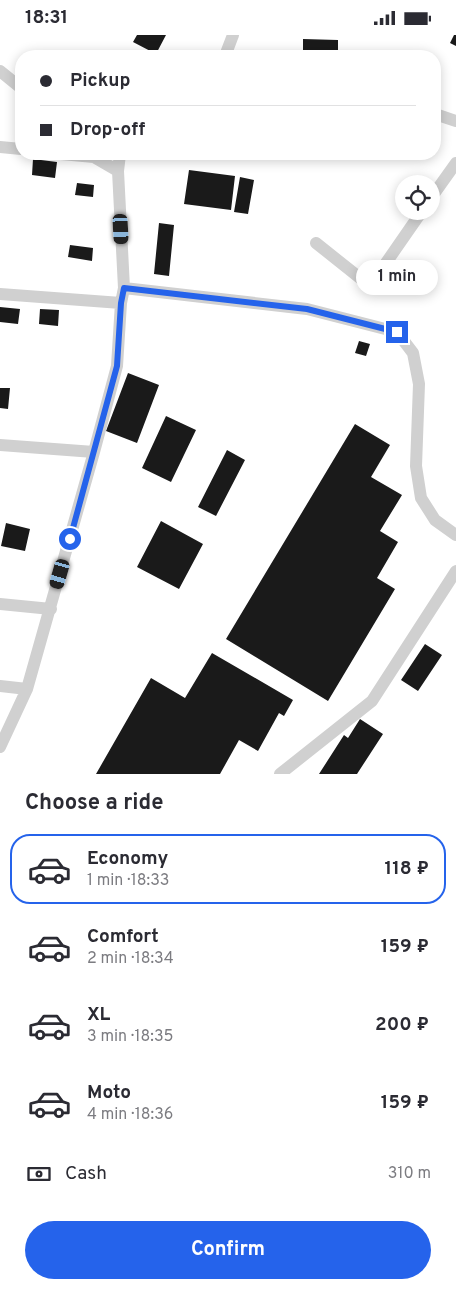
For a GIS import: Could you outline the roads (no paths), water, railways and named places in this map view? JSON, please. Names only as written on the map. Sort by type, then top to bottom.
[{"type":"street","points":[[228,50],[234,35]]},
{"type":"street","points":[[0,71],[15,83]]},
{"type":"street","points":[[441,116],[456,121]]},
{"type":"street","points":[[0,147],[15,148]]},
{"type":"street","points":[[99,160],[118,171]]},
{"type":"street","points":[[0,747],[27,689],[51,609],[117,366],[121,303],[124,288],[118,171],[119,160]]},
{"type":"street","points":[[440,185],[456,163]]},
{"type":"street","points":[[316,243],[370,286],[416,220]]},
{"type":"street","points":[[124,288],[307,309],[397,332],[413,353],[419,384],[416,466],[421,498],[435,520],[456,535]]},
{"type":"street","points":[[0,294],[121,303]]},
{"type":"street","points":[[0,445],[94,452]]},
{"type":"street","points":[[280,774],[372,701],[456,571]]},
{"type":"street","points":[[0,604],[51,609]]},
{"type":"street","points":[[0,686],[27,689]]}]
